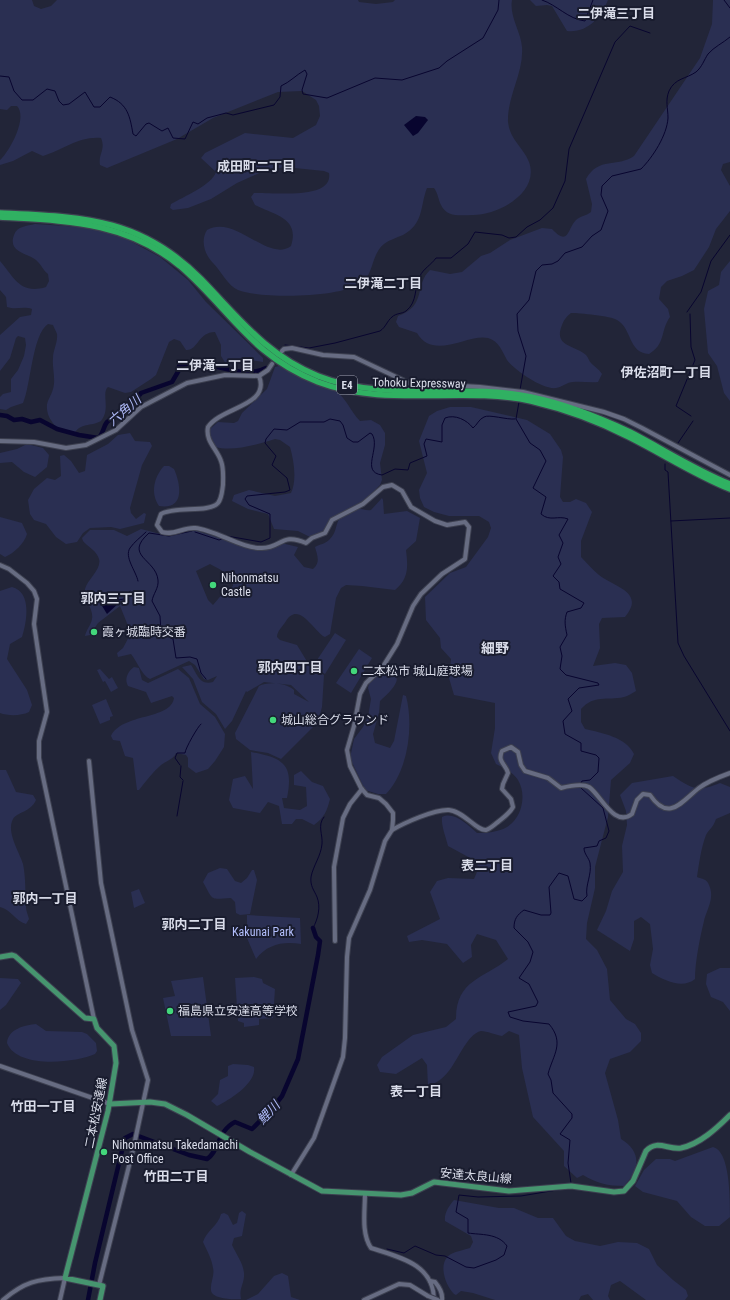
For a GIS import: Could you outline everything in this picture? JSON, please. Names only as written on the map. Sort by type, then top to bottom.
[{"type":"highway","name":"Tohoku Expressway","points":[[0,212],[62,216],[93,220],[115,225],[150,240],[173,254],[192,270],[265,345],[295,366],[321,377],[372,389],[492,392],[518,394],[548,401],[593,416],[624,429],[697,469],[730,484]]},
{"type":"highway","name":"Tohoku Expressway","points":[[0,218],[56,220],[86,223],[113,230],[135,238],[160,252],[189,275],[262,350],[292,370],[319,382],[344,390],[371,394],[486,396],[517,399],[541,404],[580,416],[616,430],[730,489]]},
{"type":"main road","points":[[0,957],[15,956],[85,1018],[94,1019]]},
{"type":"main road","name":"二本松安達線","points":[[65,1278],[110,1104],[116,1051],[111,1042],[96,1027],[94,1019]]},
{"type":"main road","name":"安達太良山線","points":[[110,1104],[143,1102],[164,1104],[187,1115],[291,1175],[322,1191],[408,1194],[434,1182],[509,1191],[571,1186],[623,1192],[633,1181],[646,1151],[650,1147],[657,1144],[676,1148],[686,1146],[715,1130],[730,1115]]},
{"type":"main road","points":[[65,1278],[103,1286],[100,1300]]},
{"type":"street","points":[[282,351],[284,348],[292,348],[323,355],[354,357],[409,383],[480,387],[523,392],[604,412],[624,419],[642,428],[730,475]]},
{"type":"street","points":[[0,441],[29,442],[66,448],[86,445],[116,430],[141,407],[187,383],[225,375],[258,376],[268,370],[272,364]]},
{"type":"street","points":[[258,376],[260,388],[257,396],[215,420],[208,427],[210,441],[221,460],[223,470],[222,493],[220,500],[215,505],[211,506],[175,510],[161,514],[156,525],[162,532],[171,534],[183,529],[195,528],[262,548],[287,539],[296,539],[306,543],[312,538],[325,533],[332,520],[363,504],[383,487],[392,485],[402,491],[411,507],[435,521],[447,525],[465,522],[469,527],[465,559],[442,574],[421,594],[413,606],[397,644],[382,668],[366,682],[360,694],[347,754],[350,766],[362,789],[367,795],[382,800],[391,809],[394,816],[392,830],[385,841],[370,890],[349,938],[346,956],[346,1010],[343,1057],[314,1138],[291,1175]]},
{"type":"street","points":[[0,565],[27,583],[36,595],[34,624],[47,712],[40,741],[39,758],[94,1019]]},
{"type":"street","points":[[392,830],[437,811],[446,810],[459,812],[482,830],[492,827],[507,815],[513,807],[511,799],[502,789],[508,773],[501,762],[500,757],[502,751],[511,747],[518,752],[521,765],[525,771],[548,778],[561,788],[582,786],[589,787],[612,813],[619,817],[625,817],[632,814],[637,800],[643,794],[650,795],[660,807],[668,808],[686,801],[706,783],[730,773]]},
{"type":"street","points":[[89,761],[100,879],[132,1030],[148,1080],[136,1134],[97,1284]]},
{"type":"street","points":[[335,941],[334,867],[344,818],[350,804],[362,789]]},
{"type":"street","points":[[0,1066],[110,1104]]},
{"type":"street","points":[[365,1193],[365,1234],[368,1244],[371,1248],[417,1265],[430,1281],[434,1300]]},
{"type":"street","points":[[3,1300],[18,1288],[28,1283],[65,1278],[60,1300]]},
{"type":"street","points":[[430,1281],[435,1282],[439,1287],[442,1293],[442,1300]]},
{"type":"street","points":[[364,1300],[399,1284],[410,1285],[438,1300]]},
{"type":"green space","points":[[0,0],[32,0],[34,6],[41,9],[51,6],[57,0],[358,0],[359,2],[376,4],[393,2],[395,0],[512,0],[512,12],[521,41],[522,57],[521,66],[508,112],[508,122],[511,134],[524,152],[529,162],[531,173],[528,183],[523,192],[505,206],[494,211],[473,215],[455,215],[447,212],[441,205],[434,188],[427,188],[415,226],[410,231],[384,244],[377,253],[371,270],[365,279],[361,283],[351,288],[336,292],[301,296],[264,295],[238,290],[228,282],[210,260],[204,248],[204,239],[207,230],[218,227],[229,228],[272,248],[282,250],[291,246],[293,237],[292,229],[289,223],[278,215],[255,205],[251,197],[254,193],[286,194],[322,188],[328,182],[329,173],[324,171],[285,167],[266,170],[237,183],[211,199],[188,208],[173,210],[170,208],[171,204],[203,186],[213,177],[216,172],[201,158],[205,153],[245,133],[293,138],[316,125],[320,116],[319,106],[316,100],[302,91],[278,92],[213,118],[177,139],[107,168],[100,165],[103,146],[101,138],[78,141],[43,156],[32,151],[13,161],[0,165],[0,160],[13,142],[19,126],[20,111],[17,106],[11,106],[7,110],[0,109]]},
{"type":"green space","points":[[530,0],[608,0],[601,13],[587,27],[581,30],[567,31],[552,6],[536,6]]},
{"type":"green space","points":[[713,0],[730,0],[730,162],[723,164],[721,170],[730,186],[730,211],[716,229],[709,247],[694,270],[667,281],[661,287],[659,299],[668,309],[670,317],[658,346],[649,354],[642,353],[634,345],[622,324],[617,320],[602,316],[571,313],[566,317],[563,323],[560,338],[566,344],[586,355],[590,362],[602,374],[598,382],[571,382],[556,388],[550,388],[537,383],[516,369],[507,360],[498,344],[492,339],[480,337],[441,346],[432,345],[424,341],[417,333],[399,327],[396,322],[398,316],[407,312],[413,307],[417,301],[422,282],[430,270],[450,274],[462,272],[481,256],[490,253],[510,240],[542,228],[552,229],[558,234],[565,236],[576,220],[591,212],[592,204],[586,179],[597,167],[634,156],[700,58],[712,24]]},
{"type":"green space","points":[[35,224],[81,227],[119,235],[160,257],[188,280],[206,302],[263,358],[263,362],[250,360],[226,364],[221,356],[221,345],[215,332],[205,335],[190,350],[186,350],[180,341],[174,339],[169,342],[156,375],[131,392],[125,393],[108,387],[105,393],[106,407],[101,421],[83,426],[74,434],[69,434],[56,427],[50,419],[47,409],[47,404],[54,385],[53,358],[57,337],[53,325],[48,324],[38,338],[23,403],[6,410],[0,409],[0,397],[3,394],[11,392],[11,379],[18,370],[24,356],[26,345],[25,338],[18,336],[10,358],[0,371],[0,335],[20,317],[31,315],[32,309],[7,307],[6,297],[0,290],[0,261],[18,283],[24,287],[37,289],[46,287],[49,281],[48,274],[35,259],[17,250],[13,241],[17,230]]},
{"type":"green space","points":[[730,261],[730,401],[724,393],[717,366],[708,353],[704,309],[708,291],[719,285],[721,272]]},
{"type":"green space","points":[[279,366],[295,375],[336,391],[343,397],[360,421],[371,420],[380,425],[385,433],[385,445],[380,463],[382,480],[380,485],[365,500],[331,518],[323,532],[310,537],[298,531],[274,529],[268,514],[248,509],[232,501],[234,495],[249,490],[275,496],[291,493],[294,482],[294,470],[290,447],[280,440],[275,439],[246,447],[230,449],[222,448],[216,447],[210,435],[210,429],[218,422],[234,423],[238,421],[242,413],[267,389],[275,367]]},
{"type":"green space","points":[[450,407],[471,407],[527,420],[550,434],[561,450],[563,457],[560,497],[563,502],[570,502],[576,499],[586,503],[592,512],[581,541],[581,557],[599,575],[626,591],[632,602],[631,609],[625,617],[602,618],[599,624],[600,648],[593,666],[615,663],[626,665],[632,673],[636,691],[624,697],[591,701],[581,709],[581,722],[585,729],[606,734],[625,743],[634,754],[630,763],[611,780],[608,817],[595,867],[595,888],[587,923],[586,939],[597,950],[607,969],[610,1000],[626,1019],[635,1024],[641,1033],[641,1041],[630,1052],[610,1059],[605,1073],[618,1120],[621,1139],[633,1149],[635,1155],[636,1167],[624,1186],[602,1184],[583,1175],[577,1178],[564,1166],[564,1151],[533,1117],[522,1068],[519,1035],[509,1031],[502,1036],[483,1031],[476,1033],[471,1037],[446,1074],[437,1082],[428,1086],[427,1065],[422,1058],[396,1074],[380,1072],[377,1065],[382,1057],[413,1035],[446,1027],[456,1019],[457,1006],[466,988],[481,976],[508,959],[496,940],[477,934],[471,945],[472,957],[463,963],[447,944],[422,940],[409,942],[407,936],[440,919],[430,892],[437,881],[448,878],[474,879],[479,867],[472,859],[448,846],[443,828],[442,817],[456,817],[477,833],[496,831],[504,829],[512,823],[522,806],[522,792],[518,780],[511,772],[496,764],[491,753],[495,728],[495,703],[454,695],[449,678],[451,659],[441,648],[440,638],[426,620],[425,597],[450,573],[466,567],[488,537],[491,528],[489,522],[479,516],[449,516],[434,512],[424,507],[420,498],[419,490],[427,473],[419,441],[429,416],[437,411]]},
{"type":"green space","points":[[130,433],[135,441],[150,442],[152,446],[142,465],[130,508],[131,513],[136,519],[144,513],[146,514],[144,523],[120,529],[111,527],[90,528],[83,533],[77,542],[66,544],[56,537],[46,524],[34,520],[30,514],[28,500],[34,489],[47,478],[55,480],[61,476],[60,456],[64,455],[71,461],[79,473],[85,471],[87,455],[108,444],[118,435]]},
{"type":"green space","points":[[27,444],[43,448],[49,455],[47,467],[35,477],[24,472],[12,462],[0,463],[0,453],[17,449]]},
{"type":"green space","points":[[164,466],[169,466],[174,469],[178,482],[179,495],[173,504],[159,506],[156,501],[154,485]]},
{"type":"green space","points":[[382,498],[384,514],[407,511],[420,518],[416,541],[406,550],[407,567],[405,577],[400,586],[395,590],[346,585],[341,588],[336,598],[330,634],[325,637],[306,619],[296,614],[291,615],[280,629],[277,637],[280,640],[297,645],[311,668],[324,675],[322,707],[318,722],[281,759],[268,753],[250,750],[236,739],[235,733],[259,686],[272,683],[282,684],[264,682],[247,692],[246,691],[232,721],[225,729],[216,714],[202,702],[193,679],[182,667],[191,665],[199,678],[204,682],[213,682],[217,676],[208,680],[204,679],[195,665],[189,661],[150,679],[142,672],[131,654],[118,657],[117,653],[123,648],[131,633],[120,606],[98,623],[90,635],[85,636],[92,615],[85,589],[99,563],[98,556],[83,541],[82,538],[90,530],[114,530],[127,536],[141,529],[168,536],[194,530],[259,550],[281,543],[298,547],[294,555],[304,567],[313,569],[318,561],[315,547],[326,542],[333,536],[337,523],[342,516],[356,509],[371,510]],"holes":[[[210,564],[221,570],[231,579],[233,586],[224,592],[213,605],[208,600],[196,571]],[[282,684],[291,685],[309,702],[294,694],[294,690]]]},
{"type":"green space","points":[[0,517],[22,523],[27,534],[24,541],[18,548],[5,557],[0,554]]},
{"type":"green space","points":[[12,587],[23,595],[26,616],[22,637],[10,644],[7,659],[27,690],[32,705],[29,712],[7,715],[0,713],[0,591]]},
{"type":"green space","points":[[335,633],[346,640],[325,674],[313,666]]},
{"type":"green space","name":"二本松市 城山庭球場","points":[[359,649],[372,658],[351,693],[336,683]]},
{"type":"green space","points":[[134,667],[139,668],[142,680],[148,683],[178,669],[189,678],[200,704],[215,717],[225,734],[224,747],[208,769],[196,773],[188,767],[188,758],[186,755],[176,753],[172,758],[158,768],[139,790],[137,790],[133,758],[125,756],[120,741],[113,740],[111,736],[125,723],[156,714],[164,710],[171,705],[174,698],[172,696],[151,703],[146,692],[128,686],[126,681],[127,675]]},
{"type":"green space","points":[[100,669],[109,679],[112,677],[118,688],[111,692],[105,681],[103,682],[97,670]]},
{"type":"green space","points":[[391,669],[397,677],[391,690],[380,701],[379,713],[373,734],[375,743],[390,748],[394,741],[403,695],[406,696],[408,708],[409,734],[400,773],[386,794],[378,794],[365,790],[350,758],[354,739],[368,717],[371,699],[368,688],[369,683],[384,671]]},
{"type":"green space","points":[[106,699],[113,716],[110,717],[110,720],[100,724],[92,705]]},
{"type":"green space","points":[[251,752],[271,757],[284,764],[289,777],[289,787],[287,798],[282,798],[284,808],[300,810],[307,806],[306,787],[294,785],[294,775],[301,771],[312,782],[323,786],[330,799],[323,817],[314,825],[302,819],[296,819],[292,824],[282,824],[279,806],[268,802],[260,813],[233,808],[229,800],[233,779],[245,776],[253,789]]},
{"type":"green space","points":[[0,770],[6,770],[16,792],[33,795],[36,800],[31,807],[15,817],[11,824],[12,836],[24,869],[26,908],[29,919],[26,924],[22,923],[8,910],[0,907]]},
{"type":"green space","points":[[673,776],[685,784],[695,788],[706,788],[720,783],[730,787],[730,813],[716,819],[706,835],[701,851],[697,877],[708,883],[711,890],[711,899],[699,942],[695,979],[690,982],[680,984],[668,981],[652,973],[650,965],[653,949],[650,924],[641,917],[634,921],[634,939],[630,951],[597,930],[606,911],[612,891],[623,872],[622,846],[627,825],[626,811],[620,795],[632,783]]},
{"type":"green space","points":[[220,868],[227,869],[235,881],[241,883],[247,878],[252,870],[254,870],[257,880],[250,914],[240,915],[236,913],[235,902],[231,898],[216,899],[209,893],[203,882],[208,873]]},
{"type":"green space","points":[[139,889],[145,903],[134,908],[131,892]]},
{"type":"green space","name":"Kakunai Park","points":[[247,915],[300,918],[301,944],[282,943],[276,945],[265,950],[256,959],[247,938]]},
{"type":"green space","points":[[720,968],[730,968],[730,1011],[723,1002],[711,997],[706,984],[707,974]]},
{"type":"green space","points":[[203,977],[211,1036],[171,1036],[163,998],[175,996],[171,981]]},
{"type":"green space","points":[[254,977],[262,979],[263,983],[275,989],[273,1018],[259,1019],[259,1025],[244,1027],[244,1023],[238,1021],[235,978]]},
{"type":"green space","points":[[0,978],[18,979],[21,983],[6,1005],[0,1010]]},
{"type":"green space","points":[[36,1024],[46,1031],[82,1032],[87,1034],[96,1043],[97,1051],[95,1054],[74,1060],[47,1062],[22,1057],[13,1051],[7,1043],[8,1038],[10,1034],[22,1027]]},
{"type":"green space","points":[[233,1064],[254,1067],[254,1073],[247,1085],[228,1100],[217,1106],[211,1101],[218,1094],[220,1080],[228,1076],[228,1066]]},
{"type":"green space","points":[[713,1147],[719,1150],[723,1157],[729,1187],[730,1217],[719,1226],[705,1226],[691,1217],[677,1201],[643,1192],[635,1186],[644,1170],[656,1159],[670,1159],[675,1161]]},
{"type":"green space","points":[[454,1200],[499,1208],[514,1208],[538,1218],[553,1218],[566,1236],[575,1241],[600,1246],[618,1242],[637,1243],[649,1249],[657,1265],[686,1290],[688,1296],[685,1300],[646,1300],[620,1281],[611,1285],[608,1296],[610,1300],[593,1300],[588,1294],[581,1296],[579,1300],[495,1300],[461,1291],[456,1295],[451,1290],[445,1279],[443,1268],[444,1262],[451,1254],[470,1248],[473,1242],[471,1236],[445,1221],[446,1212]]},
{"type":"green space","points":[[242,1211],[246,1214],[242,1236],[234,1238],[232,1245],[242,1265],[244,1273],[244,1280],[240,1293],[241,1299],[223,1298],[212,1293],[212,1265],[203,1242],[207,1234],[220,1218],[221,1214],[224,1213],[228,1215],[233,1225],[237,1223],[239,1213]]},
{"type":"green space","points":[[282,1273],[288,1276],[291,1297],[300,1300],[246,1300],[258,1294],[274,1276]]},
{"type":"shaded area","points":[[416,116],[425,117],[428,120],[418,133],[413,136],[404,125]]},
{"type":"shaded area","points":[[108,592],[117,596],[120,602],[107,614],[99,601],[101,597]]},
{"type":"waterway","points":[[0,76],[9,77],[14,91],[22,100],[33,100],[47,89],[55,91],[59,101],[63,105],[69,104],[85,92],[94,107],[100,107],[110,97],[121,103],[124,107],[131,122],[133,134],[136,136],[146,124],[149,123],[162,131],[168,128],[173,138],[185,139],[193,122],[198,124],[207,118],[226,113],[233,115],[274,105],[280,97],[281,86],[305,70],[307,74],[302,90],[303,94],[327,98],[375,78],[402,80],[439,68],[447,61],[483,38],[498,10],[499,0]]},
{"type":"waterway","points":[[542,0],[573,18],[585,21],[593,0]]},
{"type":"waterway","points":[[724,0],[730,8]]},
{"type":"waterway","points":[[285,345],[309,348],[380,331],[389,320],[397,314],[406,311],[410,307],[414,299],[420,276],[436,258],[451,258],[468,244],[475,232],[502,235],[509,238],[516,237],[527,227],[540,220],[553,208],[565,181],[569,149],[615,42],[630,26],[650,33]]},
{"type":"waterway","points":[[520,390],[526,356],[518,331],[517,314],[529,300],[536,271],[542,265],[552,264],[558,261],[565,253],[582,247],[592,236],[601,230],[608,211],[601,195],[602,186],[612,176],[641,169],[646,164],[659,145],[667,125],[667,98],[671,87],[678,81],[696,72],[708,54],[730,37]]},
{"type":"waterway","points":[[687,312],[701,292],[711,261],[730,235]]},
{"type":"waterway","points":[[690,314],[691,347],[695,360],[676,406],[691,416]]},
{"type":"waterway","name":"六角川","points":[[0,415],[7,416],[14,420],[22,419],[31,422],[40,420],[57,429],[98,438],[107,422],[134,402],[141,393],[172,382],[179,370],[179,366],[200,364],[245,372],[266,368]]},
{"type":"waterway","points":[[519,402],[516,419],[530,443],[540,450],[546,461],[533,488],[546,497],[541,514],[548,518],[568,519],[559,535],[563,543],[558,557],[561,564],[553,576],[559,582],[560,589],[584,603],[581,608],[567,612],[565,618],[567,635],[560,647],[562,656],[560,669],[566,675],[598,683],[599,685],[579,688],[568,699],[572,711],[563,721],[565,734],[581,743],[581,751],[596,755],[599,758],[598,772],[590,780],[582,781],[581,783]]},
{"type":"waterway","points":[[227,536],[261,542],[270,538],[270,514],[249,505],[245,499],[247,496],[285,492],[290,490],[287,478],[272,465],[276,456],[265,443],[266,439],[274,429],[287,430],[300,422],[324,422],[330,419],[340,421],[343,425],[347,438],[353,442],[358,442],[370,433],[372,434],[374,440],[372,469],[376,473],[382,475],[395,469],[408,470],[410,463],[427,456],[424,444],[426,439],[442,442],[442,425],[445,418],[460,418],[468,422],[473,428],[486,416],[515,419]]},
{"type":"waterway","points":[[678,443],[693,421]]},
{"type":"waterway","points":[[665,464],[665,470],[668,472],[678,643],[684,656],[730,731]]},
{"type":"waterway","points":[[671,521],[730,518]]},
{"type":"waterway","points":[[192,531],[169,536],[149,533],[139,547],[143,557],[156,573],[158,580],[158,586],[152,601],[160,616],[161,633],[173,639],[176,658],[190,657],[197,659],[201,673],[206,679]]},
{"type":"waterway","points":[[138,581],[128,556],[130,548],[146,532]]},
{"type":"waterway","points":[[195,532],[219,540],[225,538]]},
{"type":"waterway","points":[[118,600],[124,599],[130,591]]},
{"type":"waterway","points":[[180,765],[175,758],[177,753],[185,753],[201,724]]},
{"type":"waterway","points":[[181,766],[180,777],[183,780]]},
{"type":"waterway","points":[[177,816],[183,781]]},
{"type":"waterway","points":[[571,1183],[568,1163],[570,1140],[560,1134],[572,1118],[572,1114],[553,1093],[551,1080],[548,1074],[557,1043],[554,1031],[549,1024],[523,1021],[510,1017],[508,1012],[536,1006],[538,1002],[529,984],[519,978],[530,962],[533,952],[528,942],[514,928],[516,918],[524,910],[541,915],[550,915],[549,887],[559,873],[568,876],[574,899],[582,901],[587,896],[590,867],[584,848],[597,846],[599,841],[606,838],[609,831],[603,808],[581,788]]},
{"type":"waterway","points":[[313,928],[318,917],[319,905],[312,885],[311,877],[321,848],[321,823],[324,817]]},
{"type":"waterway","name":"鯉川","points":[[88,1300],[95,1263],[125,1138],[133,1134],[189,1155],[207,1159],[214,1152],[221,1136],[229,1126],[235,1122],[252,1129],[271,1110],[282,1096],[298,1059],[318,955],[320,941],[316,937],[313,928]]},
{"type":"waterway","points":[[387,1249],[404,1253],[415,1246],[436,1255],[445,1256],[466,1267],[474,1268],[496,1260],[504,1255],[507,1246],[499,1239],[494,1237],[468,1233],[468,1219],[456,1212],[459,1195],[478,1197],[521,1196],[563,1189]]},
{"type":"place","name":"Nihonmatsu Castle","points":[[213,585]]},
{"type":"place","name":"霞ヶ城臨時交番","points":[[94,632]]},
{"type":"place","name":"二本松市 城山庭球場","points":[[354,671]]},
{"type":"place","name":"城山総合グラウンド","points":[[273,720]]},
{"type":"place","name":"福島県立安達高等学校","points":[[170,1011]]},
{"type":"place","name":"Nihommatsu Takedamachi Post Office","points":[[104,1152]]},
{"type":"district","name":"二伊滝三丁目","points":[[616,13]]},
{"type":"district","name":"成田町二丁目","points":[[256,166]]},
{"type":"district","name":"二伊滝二丁目","points":[[383,283]]},
{"type":"district","name":"二伊滝一丁目","points":[[215,365]]},
{"type":"district","name":"伊佐沼町一丁目","points":[[666,372]]},
{"type":"district","name":"郭内三丁目","points":[[113,598]]},
{"type":"district","name":"細野","points":[[495,648]]},
{"type":"district","name":"郭内四丁目","points":[[290,667]]},
{"type":"district","name":"表二丁目","points":[[487,865]]},
{"type":"district","name":"郭内一丁目","points":[[45,898]]},
{"type":"district","name":"郭内二丁目","points":[[194,924]]},
{"type":"district","name":"表一丁目","points":[[416,1091]]},
{"type":"district","name":"竹田一丁目","points":[[43,1106]]},
{"type":"district","name":"竹田二丁目","points":[[176,1176]]}]
